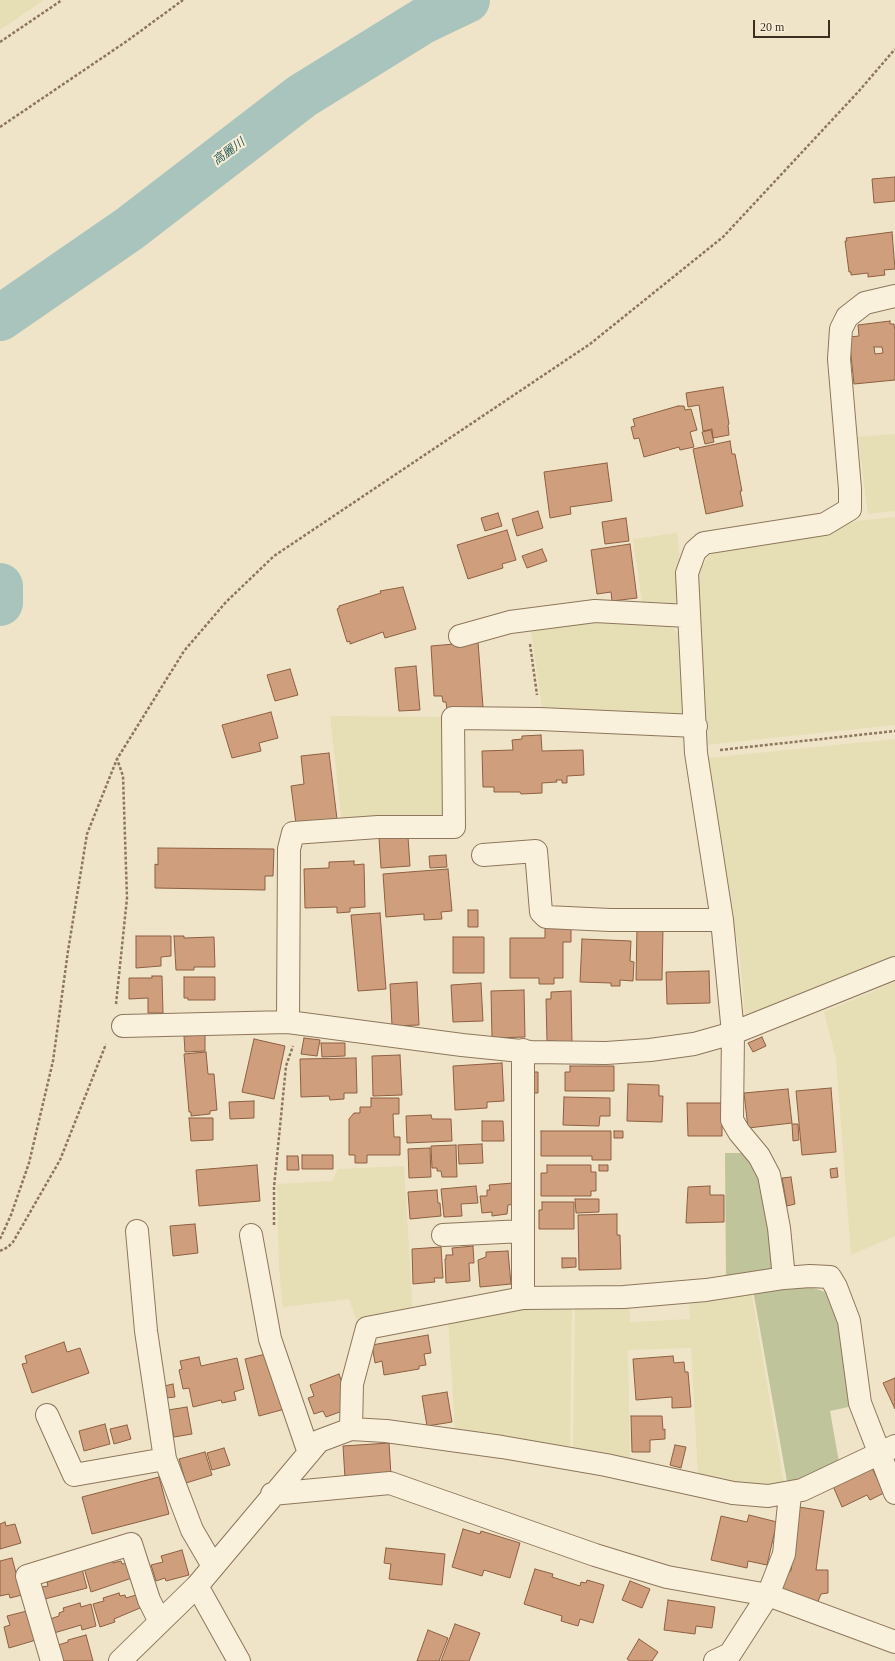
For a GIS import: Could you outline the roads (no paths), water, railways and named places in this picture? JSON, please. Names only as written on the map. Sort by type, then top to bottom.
[{"type":"street","points":[[784,1278],[778,1220],[769,1175],[759,1156],[739,1132],[732,1120],[733,1033],[722,920],[696,753],[696,726],[688,616],[687,573],[695,551],[704,543],[825,524],[850,509],[850,489],[839,359],[841,329],[847,317],[866,303],[895,296]]},
{"type":"street","points":[[460,636],[510,622],[595,611],[688,616]]},
{"type":"street","points":[[295,1023],[289,849],[293,833],[378,827],[454,827],[453,718],[540,719],[696,726]]},
{"type":"street","points":[[484,855],[536,851],[542,912],[546,916],[610,920],[722,920]]},
{"type":"street","points":[[115,1026],[295,1023],[462,1045],[523,1050],[606,1053],[650,1050],[694,1044],[733,1033],[895,968]]},
{"type":"street","points":[[523,1050],[523,1298]]},
{"type":"street","points":[[137,1231],[146,1331],[165,1459],[192,1530],[213,1566]]},
{"type":"street","points":[[443,1235],[523,1231]]},
{"type":"street","points":[[251,1235],[270,1339],[309,1453]]},
{"type":"street","points":[[352,1429],[352,1384],[368,1328],[523,1298],[624,1297],[706,1290],[784,1278],[810,1276],[830,1277],[836,1287],[849,1321],[860,1403],[887,1450],[895,1493]]},
{"type":"street","points":[[47,1415],[74,1474],[165,1459]]},
{"type":"street","points":[[120,1661],[197,1586],[272,1494],[319,1441],[352,1429],[386,1430],[502,1447],[606,1465],[734,1493],[768,1496],[790,1494],[802,1490],[887,1450]]},
{"type":"street","points":[[272,1494],[390,1483],[595,1555],[660,1574],[768,1595],[895,1642]]},
{"type":"street","points":[[715,1661],[730,1654],[768,1595],[784,1554],[790,1494]]},
{"type":"street","points":[[52,1661],[27,1576],[131,1544],[149,1600],[160,1622]]},
{"type":"street","points":[[197,1586],[239,1661]]},
{"type":"waterway","name":"高麗川","points":[[0,318],[129,229],[302,96],[423,21],[467,0]]},
{"type":"waterway","name":"高麗川","points":[[0,586],[0,603]]}]
